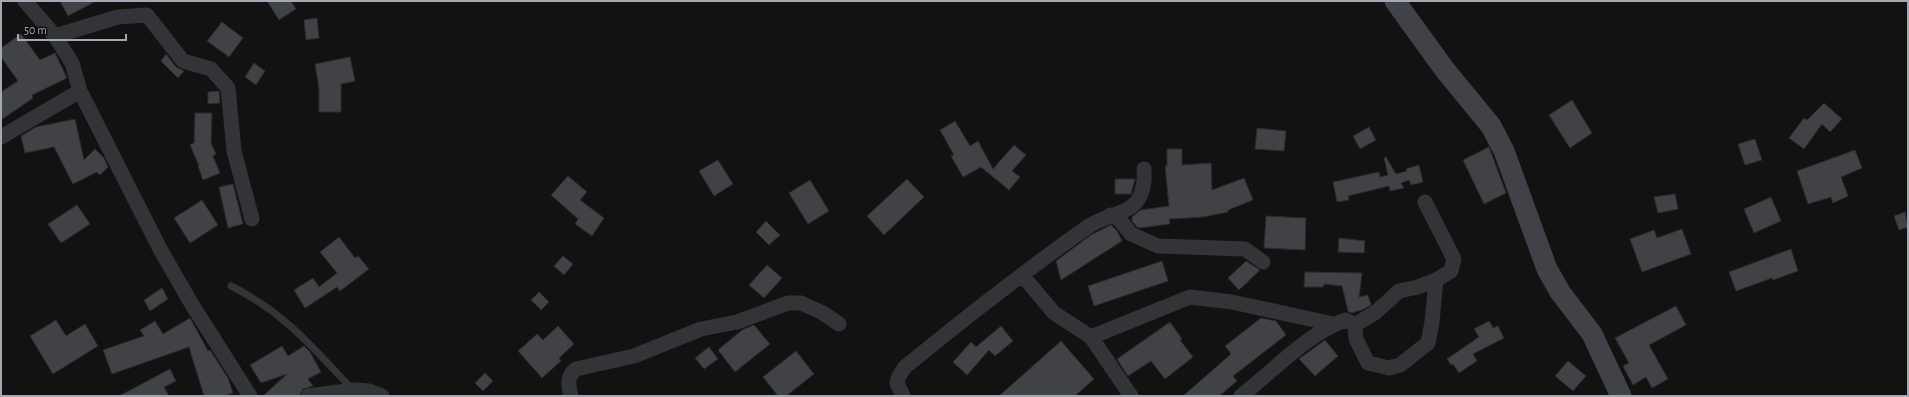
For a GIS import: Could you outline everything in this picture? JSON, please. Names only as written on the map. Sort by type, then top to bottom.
[{"type":"street","points":[[25,1],[55,36],[72,63],[80,91],[160,249],[191,303],[250,396]]},
{"type":"street","points":[[1395,1],[1445,70],[1491,126],[1504,151],[1547,269],[1560,292],[1592,334],[1621,396]]},
{"type":"street","points":[[55,36],[118,17],[147,15],[183,61],[210,69],[228,88],[234,151],[252,219]]},
{"type":"street","points":[[1,137],[80,91]]},
{"type":"street","points":[[903,396],[897,383],[899,376],[905,367],[1091,224],[1131,207],[1141,197],[1145,182],[1144,169]]},
{"type":"street","points":[[1355,325],[1376,312],[1399,291],[1418,287],[1436,280],[1451,271],[1454,259],[1425,202]]},
{"type":"street","points":[[1110,215],[1120,219],[1131,234],[1158,246],[1245,249],[1263,262]]},
{"type":"street","points":[[1022,276],[1054,313],[1090,337],[1131,396]]},
{"type":"street","points":[[1355,325],[1356,339],[1368,363],[1389,368],[1400,365],[1428,343],[1432,322],[1436,280]]},
{"type":"street","points":[[1090,337],[1190,297],[1232,302],[1333,324]]},
{"type":"street","points":[[571,396],[568,378],[576,369],[634,356],[701,329],[737,322],[788,303],[801,303],[823,312],[839,324]]},
{"type":"street","points":[[1241,396],[1288,356],[1333,324],[1346,320],[1355,325]]},
{"type":"street","points":[[308,396],[354,390],[369,391],[382,396]]},
{"type":"lane","points":[[231,286],[253,297],[297,330],[354,390]]},
{"type":"building","points":[[60,1],[96,1],[68,16]]},
{"type":"building","points":[[267,1],[291,1],[296,9],[279,20]]},
{"type":"building","points":[[317,18],[319,38],[306,40],[304,20]]},
{"type":"building","points":[[222,22],[243,38],[229,57],[207,41]]},
{"type":"building","points":[[21,34],[40,60],[55,53],[67,78],[32,95],[33,98],[1,120],[1,92],[18,81],[1,57],[1,48]]},
{"type":"building","points":[[166,54],[176,67],[184,71],[178,78],[161,61]]},
{"type":"building","points":[[350,57],[355,81],[341,84],[341,112],[319,112],[319,88],[315,64]]},
{"type":"building","points":[[254,63],[265,71],[256,85],[245,77]]},
{"type":"building","points":[[219,91],[220,103],[208,104],[208,92]]},
{"type":"building","points":[[1572,100],[1592,133],[1570,148],[1549,115]]},
{"type":"building","points":[[1824,103],[1842,119],[1830,132],[1822,124],[1804,149],[1789,138],[1804,118],[1807,120]]},
{"type":"building","points":[[195,113],[212,113],[211,143],[216,154],[213,156],[220,173],[203,180],[190,145],[194,143]]},
{"type":"building","points":[[75,119],[84,160],[95,149],[104,158],[108,167],[100,175],[97,172],[73,184],[54,147],[25,153],[21,136],[36,127]]},
{"type":"building","points":[[955,121],[970,146],[978,141],[993,169],[1014,145],[1026,155],[1012,171],[1020,177],[1009,190],[981,167],[963,177],[951,156],[954,155],[940,130]]},
{"type":"building","points":[[1369,127],[1376,140],[1360,149],[1353,136]]},
{"type":"building","points":[[1257,128],[1286,131],[1284,151],[1255,149]]},
{"type":"building","points":[[1755,139],[1762,160],[1745,165],[1738,144]]},
{"type":"building","points":[[1489,147],[1506,193],[1484,204],[1463,160]]},
{"type":"building","points":[[1167,149],[1182,149],[1182,165],[1211,163],[1212,190],[1244,178],[1253,200],[1228,210],[1228,212],[1203,217],[1169,219],[1170,224],[1137,227],[1132,221],[1132,217],[1141,210],[1169,206],[1165,166],[1167,166]]},
{"type":"building","points":[[1855,150],[1862,168],[1841,177],[1848,196],[1833,203],[1831,197],[1808,204],[1797,171]]},
{"type":"building","points":[[1386,157],[1396,174],[1407,171],[1406,169],[1419,165],[1423,182],[1411,185],[1409,180],[1401,183],[1404,188],[1390,191],[1389,186],[1348,196],[1349,200],[1337,202],[1333,182],[1379,172],[1380,177],[1388,175],[1384,158]]},
{"type":"building","points":[[718,160],[733,184],[714,196],[699,171]]},
{"type":"building","points":[[568,176],[587,192],[580,200],[604,218],[592,236],[575,224],[578,219],[551,195]]},
{"type":"building","points":[[907,179],[924,197],[884,235],[867,216]]},
{"type":"building","points":[[1115,179],[1135,179],[1131,194],[1115,194]]},
{"type":"building","points":[[810,180],[829,211],[808,224],[789,193]]},
{"type":"building","points":[[233,184],[243,224],[228,228],[219,187]]},
{"type":"building","points":[[1675,194],[1678,209],[1658,213],[1654,197]]},
{"type":"building","points":[[1771,197],[1781,221],[1754,233],[1744,209]]},
{"type":"building","points":[[202,200],[218,225],[190,243],[174,218]]},
{"type":"building","points":[[77,205],[90,224],[61,243],[48,224]]},
{"type":"building","points":[[1905,212],[1908,227],[1899,230],[1894,216]]},
{"type":"building","points":[[1266,216],[1306,218],[1305,250],[1264,248]]},
{"type":"building","points":[[766,221],[780,235],[769,245],[756,232]]},
{"type":"building","points":[[1111,225],[1117,231],[1122,241],[1061,280],[1056,261],[1091,235]]},
{"type":"building","points":[[1682,229],[1691,254],[1642,272],[1630,239],[1654,230],[1657,238]]},
{"type":"building","points":[[339,237],[355,258],[358,256],[369,269],[340,291],[337,287],[305,308],[294,290],[313,278],[319,287],[337,273],[320,252]]},
{"type":"building","points":[[1339,238],[1365,241],[1364,253],[1338,252]]},
{"type":"building","points":[[1791,249],[1798,271],[1773,280],[1772,278],[1736,291],[1729,272]]},
{"type":"building","points":[[563,256],[573,264],[564,275],[554,266]]},
{"type":"building","points":[[1162,261],[1168,281],[1094,306],[1088,286]]},
{"type":"building","points":[[1246,261],[1260,270],[1239,290],[1228,278]]},
{"type":"building","points":[[767,265],[782,278],[764,298],[749,285]]},
{"type":"building","points":[[1305,272],[1362,273],[1359,297],[1368,295],[1371,305],[1362,310],[1351,313],[1348,311],[1342,286],[1324,284],[1323,287],[1304,287]]},
{"type":"building","points":[[162,288],[168,299],[150,311],[144,300]]},
{"type":"building","points":[[539,292],[549,302],[541,310],[531,300]]},
{"type":"building","points":[[1676,306],[1686,325],[1649,345],[1668,379],[1652,388],[1646,377],[1633,385],[1623,366],[1629,363],[1615,338]]},
{"type":"building","points":[[190,318],[208,351],[210,350],[228,378],[233,393],[224,396],[204,396],[189,347],[112,374],[103,350],[144,336],[140,330],[155,321],[163,334]]},
{"type":"building","points":[[1261,318],[1276,321],[1286,335],[1233,376],[1237,381],[1219,396],[1183,396],[1231,354],[1225,346]]},
{"type":"building","points":[[56,320],[66,336],[85,324],[98,346],[53,374],[30,336]]},
{"type":"building","points":[[1489,321],[1493,328],[1498,326],[1504,338],[1473,354],[1477,361],[1459,373],[1453,364],[1451,365],[1447,359],[1479,337],[1474,329]]},
{"type":"building","points":[[1170,322],[1182,339],[1180,340],[1193,357],[1165,379],[1151,361],[1128,376],[1117,359]]},
{"type":"building","points":[[754,325],[770,344],[735,372],[718,350],[742,330]]},
{"type":"building","points":[[558,326],[574,344],[559,358],[561,361],[542,378],[518,351],[537,334],[543,340]]},
{"type":"building","points":[[1001,326],[1013,341],[995,356],[989,350],[967,375],[953,362],[971,342],[976,347]]},
{"type":"building","points":[[1325,340],[1338,356],[1315,376],[1299,359]]},
{"type":"building","points":[[1061,341],[1094,379],[1075,396],[999,396]]},
{"type":"building","points":[[282,346],[288,356],[304,346],[310,352],[321,372],[308,379],[313,386],[303,389],[299,396],[263,396],[287,374],[261,383],[250,365]]},
{"type":"building","points":[[709,347],[718,359],[704,369],[695,358]]},
{"type":"building","points":[[796,351],[814,374],[786,396],[778,396],[763,377]]},
{"type":"building","points":[[1568,361],[1586,376],[1573,391],[1555,376]]},
{"type":"building","points":[[170,369],[176,381],[164,387],[169,396],[119,396]]},
{"type":"building","points":[[485,373],[493,381],[483,391],[475,383]]}]
